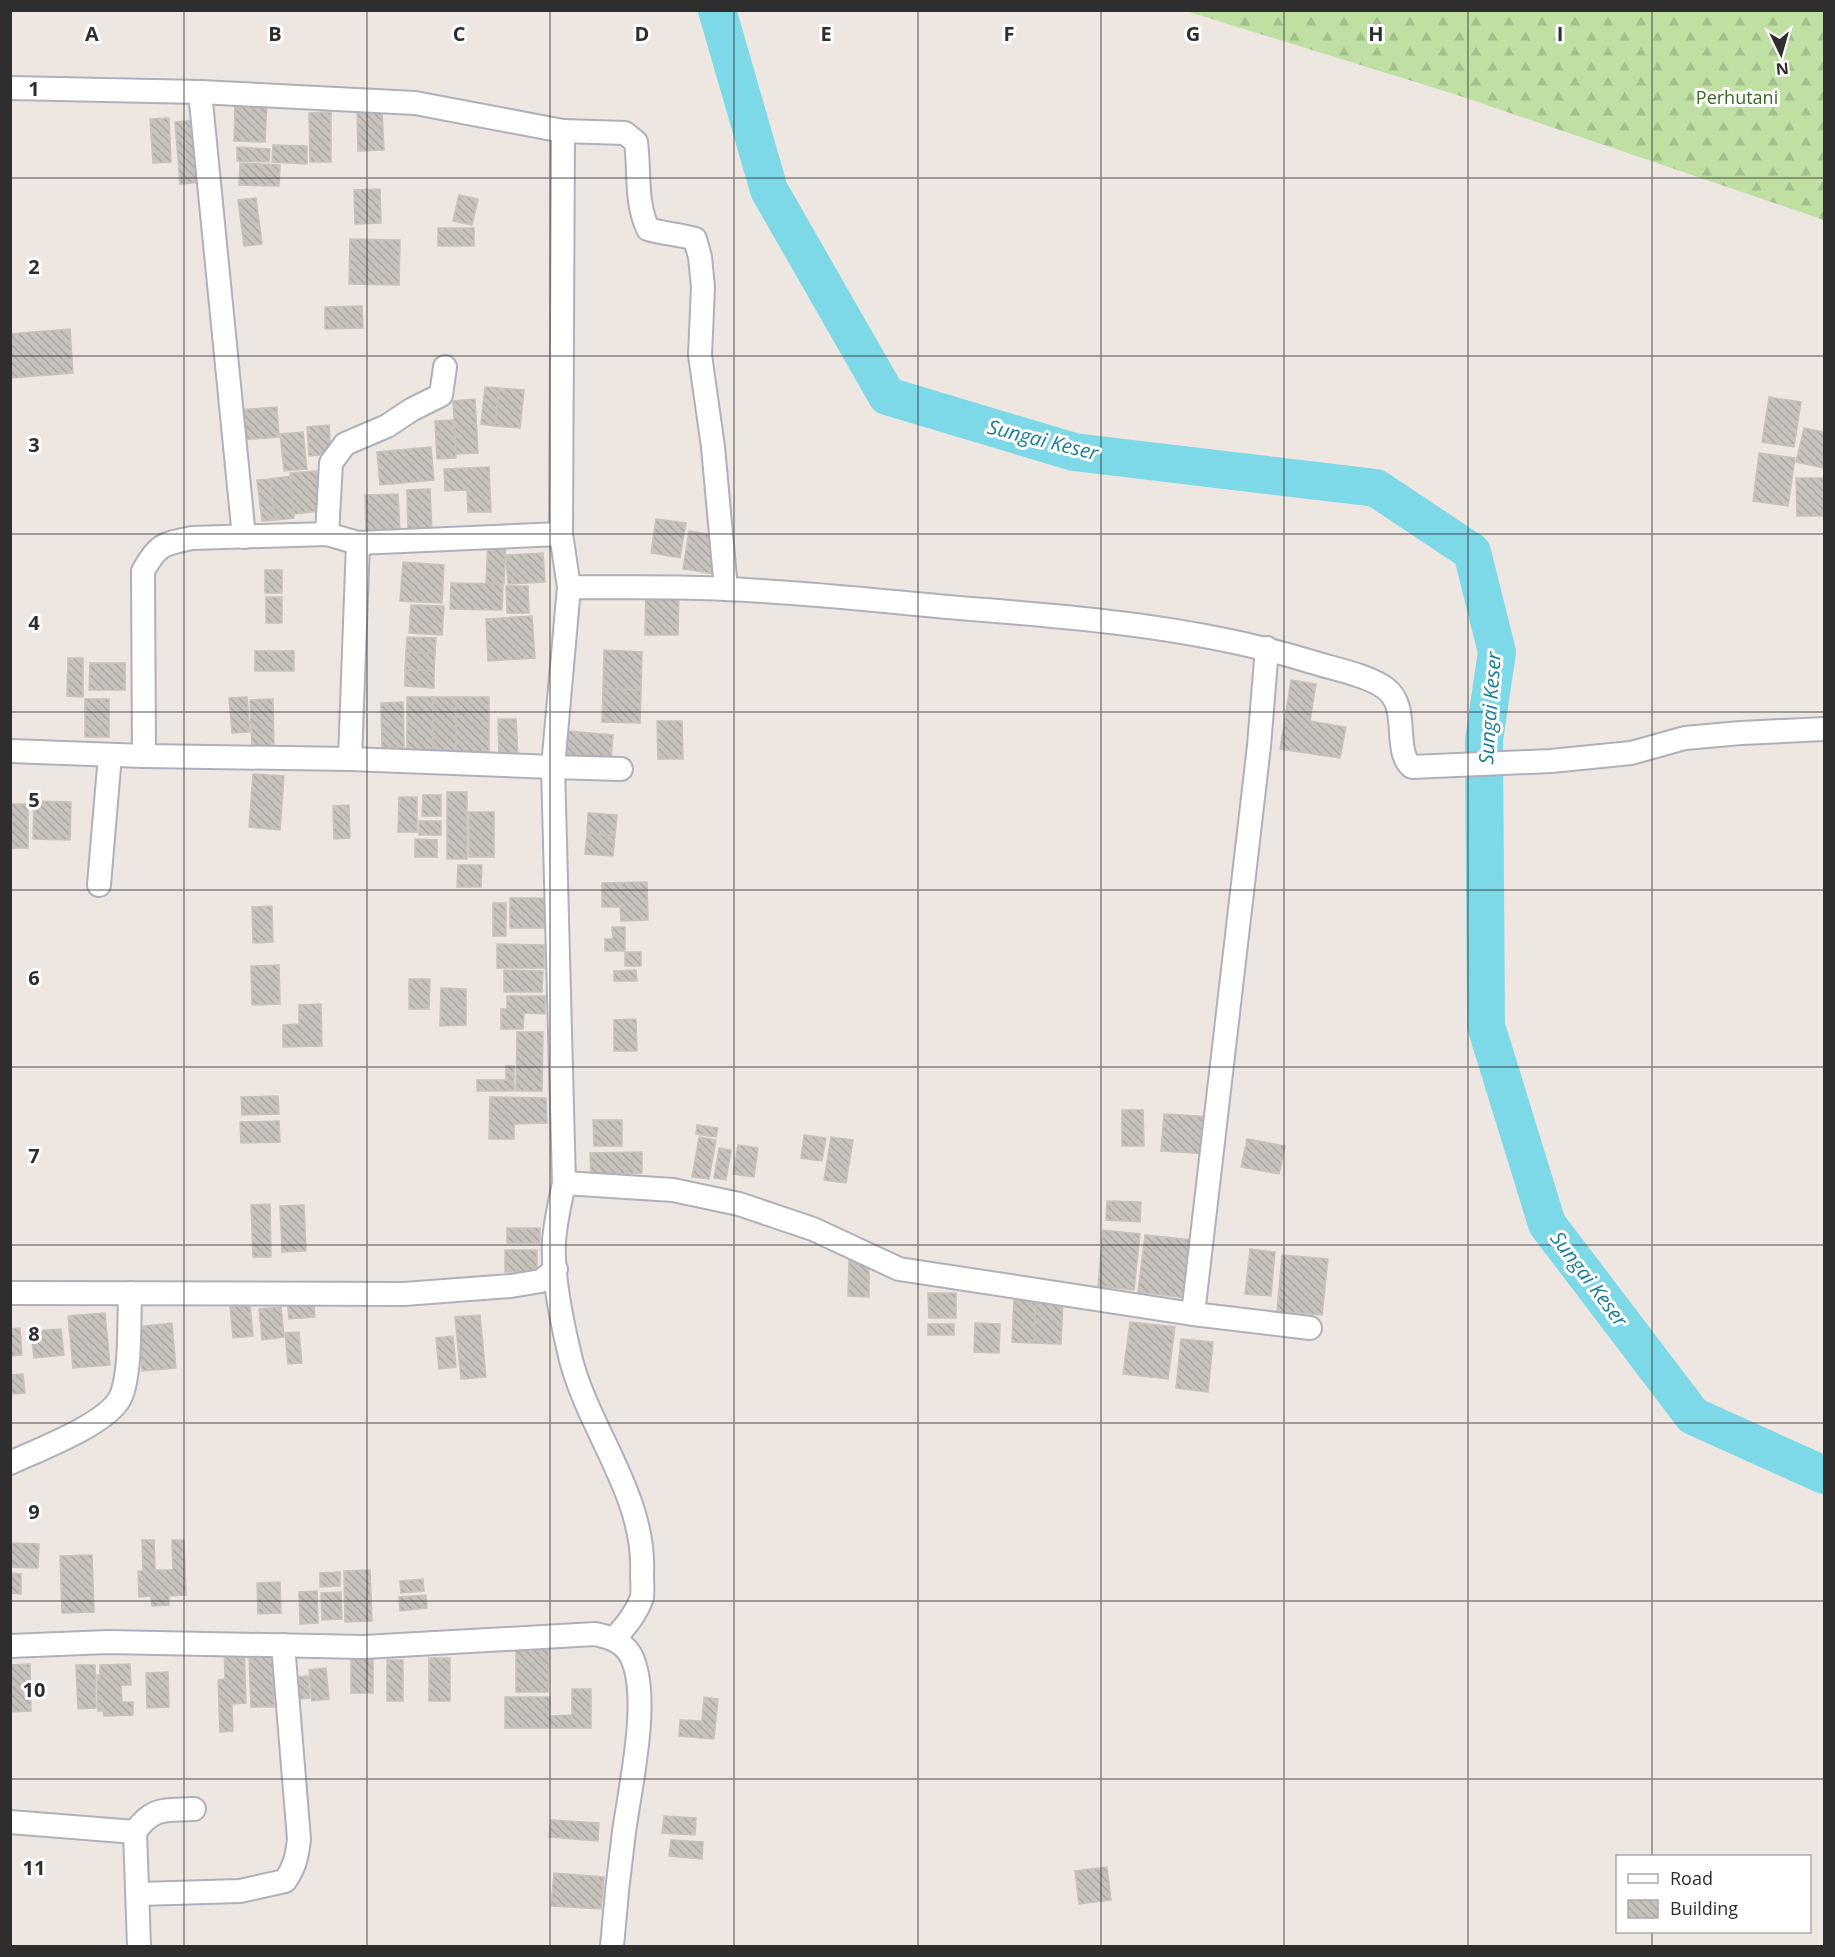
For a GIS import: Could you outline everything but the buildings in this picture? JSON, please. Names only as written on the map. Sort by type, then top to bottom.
[{"type":"street","points":[[10,88],[200,92],[415,103],[562,131],[625,133],[636,142],[640,165],[638,195],[641,214],[648,229],[661,233],[681,234],[695,239],[700,257],[703,287],[700,355],[713,447],[726,589]]},
{"type":"street","points":[[200,92],[244,537]]},
{"type":"street","points":[[562,131],[561,534],[569,587],[553,767],[564,1184],[554,1242],[563,1326],[572,1362],[591,1417],[626,1493],[639,1530],[643,1557],[642,1597],[631,1620],[614,1639]]},
{"type":"street","points":[[327,534],[331,463],[345,444],[387,426],[441,394],[446,367]]},
{"type":"street","points":[[144,756],[143,571],[155,550],[171,542],[192,538],[327,534],[358,543],[561,534]]},
{"type":"street","points":[[350,759],[358,543]]},
{"type":"street","points":[[569,587],[726,589],[1024,613],[1190,633],[1267,648],[1363,678],[1387,688],[1395,700],[1402,723],[1402,749],[1407,762],[1412,767],[1551,761],[1631,753],[1685,738],[1824,729]]},
{"type":"street","points":[[1193,1314],[1258,757],[1267,648]]},
{"type":"street","points":[[10,751],[144,756],[350,759],[621,769]]},
{"type":"street","points":[[99,885],[110,755]]},
{"type":"street","points":[[564,1184],[673,1190],[739,1204],[813,1229],[899,1269],[1193,1314],[1310,1328]]},
{"type":"street","points":[[10,1293],[404,1294],[510,1286],[541,1281],[556,1269]]},
{"type":"street","points":[[10,1463],[76,1432],[112,1410],[126,1382],[130,1293]]},
{"type":"street","points":[[10,1646],[108,1642],[364,1647],[595,1634],[614,1639],[629,1653],[637,1674],[640,1711],[615,1899],[612,1947]]},
{"type":"street","points":[[139,1894],[240,1892],[285,1881],[293,1869],[299,1839],[283,1645]]},
{"type":"street","points":[[139,1947],[139,1894],[135,1832],[144,1819],[160,1811],[194,1809]]},
{"type":"street","points":[[10,1822],[135,1832]]},
{"type":"green space","name":"Perhutani","points":[[1186,11],[1824,11],[1824,220],[1454,94]]},
{"type":"waterway","name":"Sungai Keser","points":[[717,10],[769,190],[887,396],[1074,452],[1376,488],[1472,552],[1497,652],[1484,740],[1486,1026],[1547,1224],[1693,1416],[1824,1475]]}]
